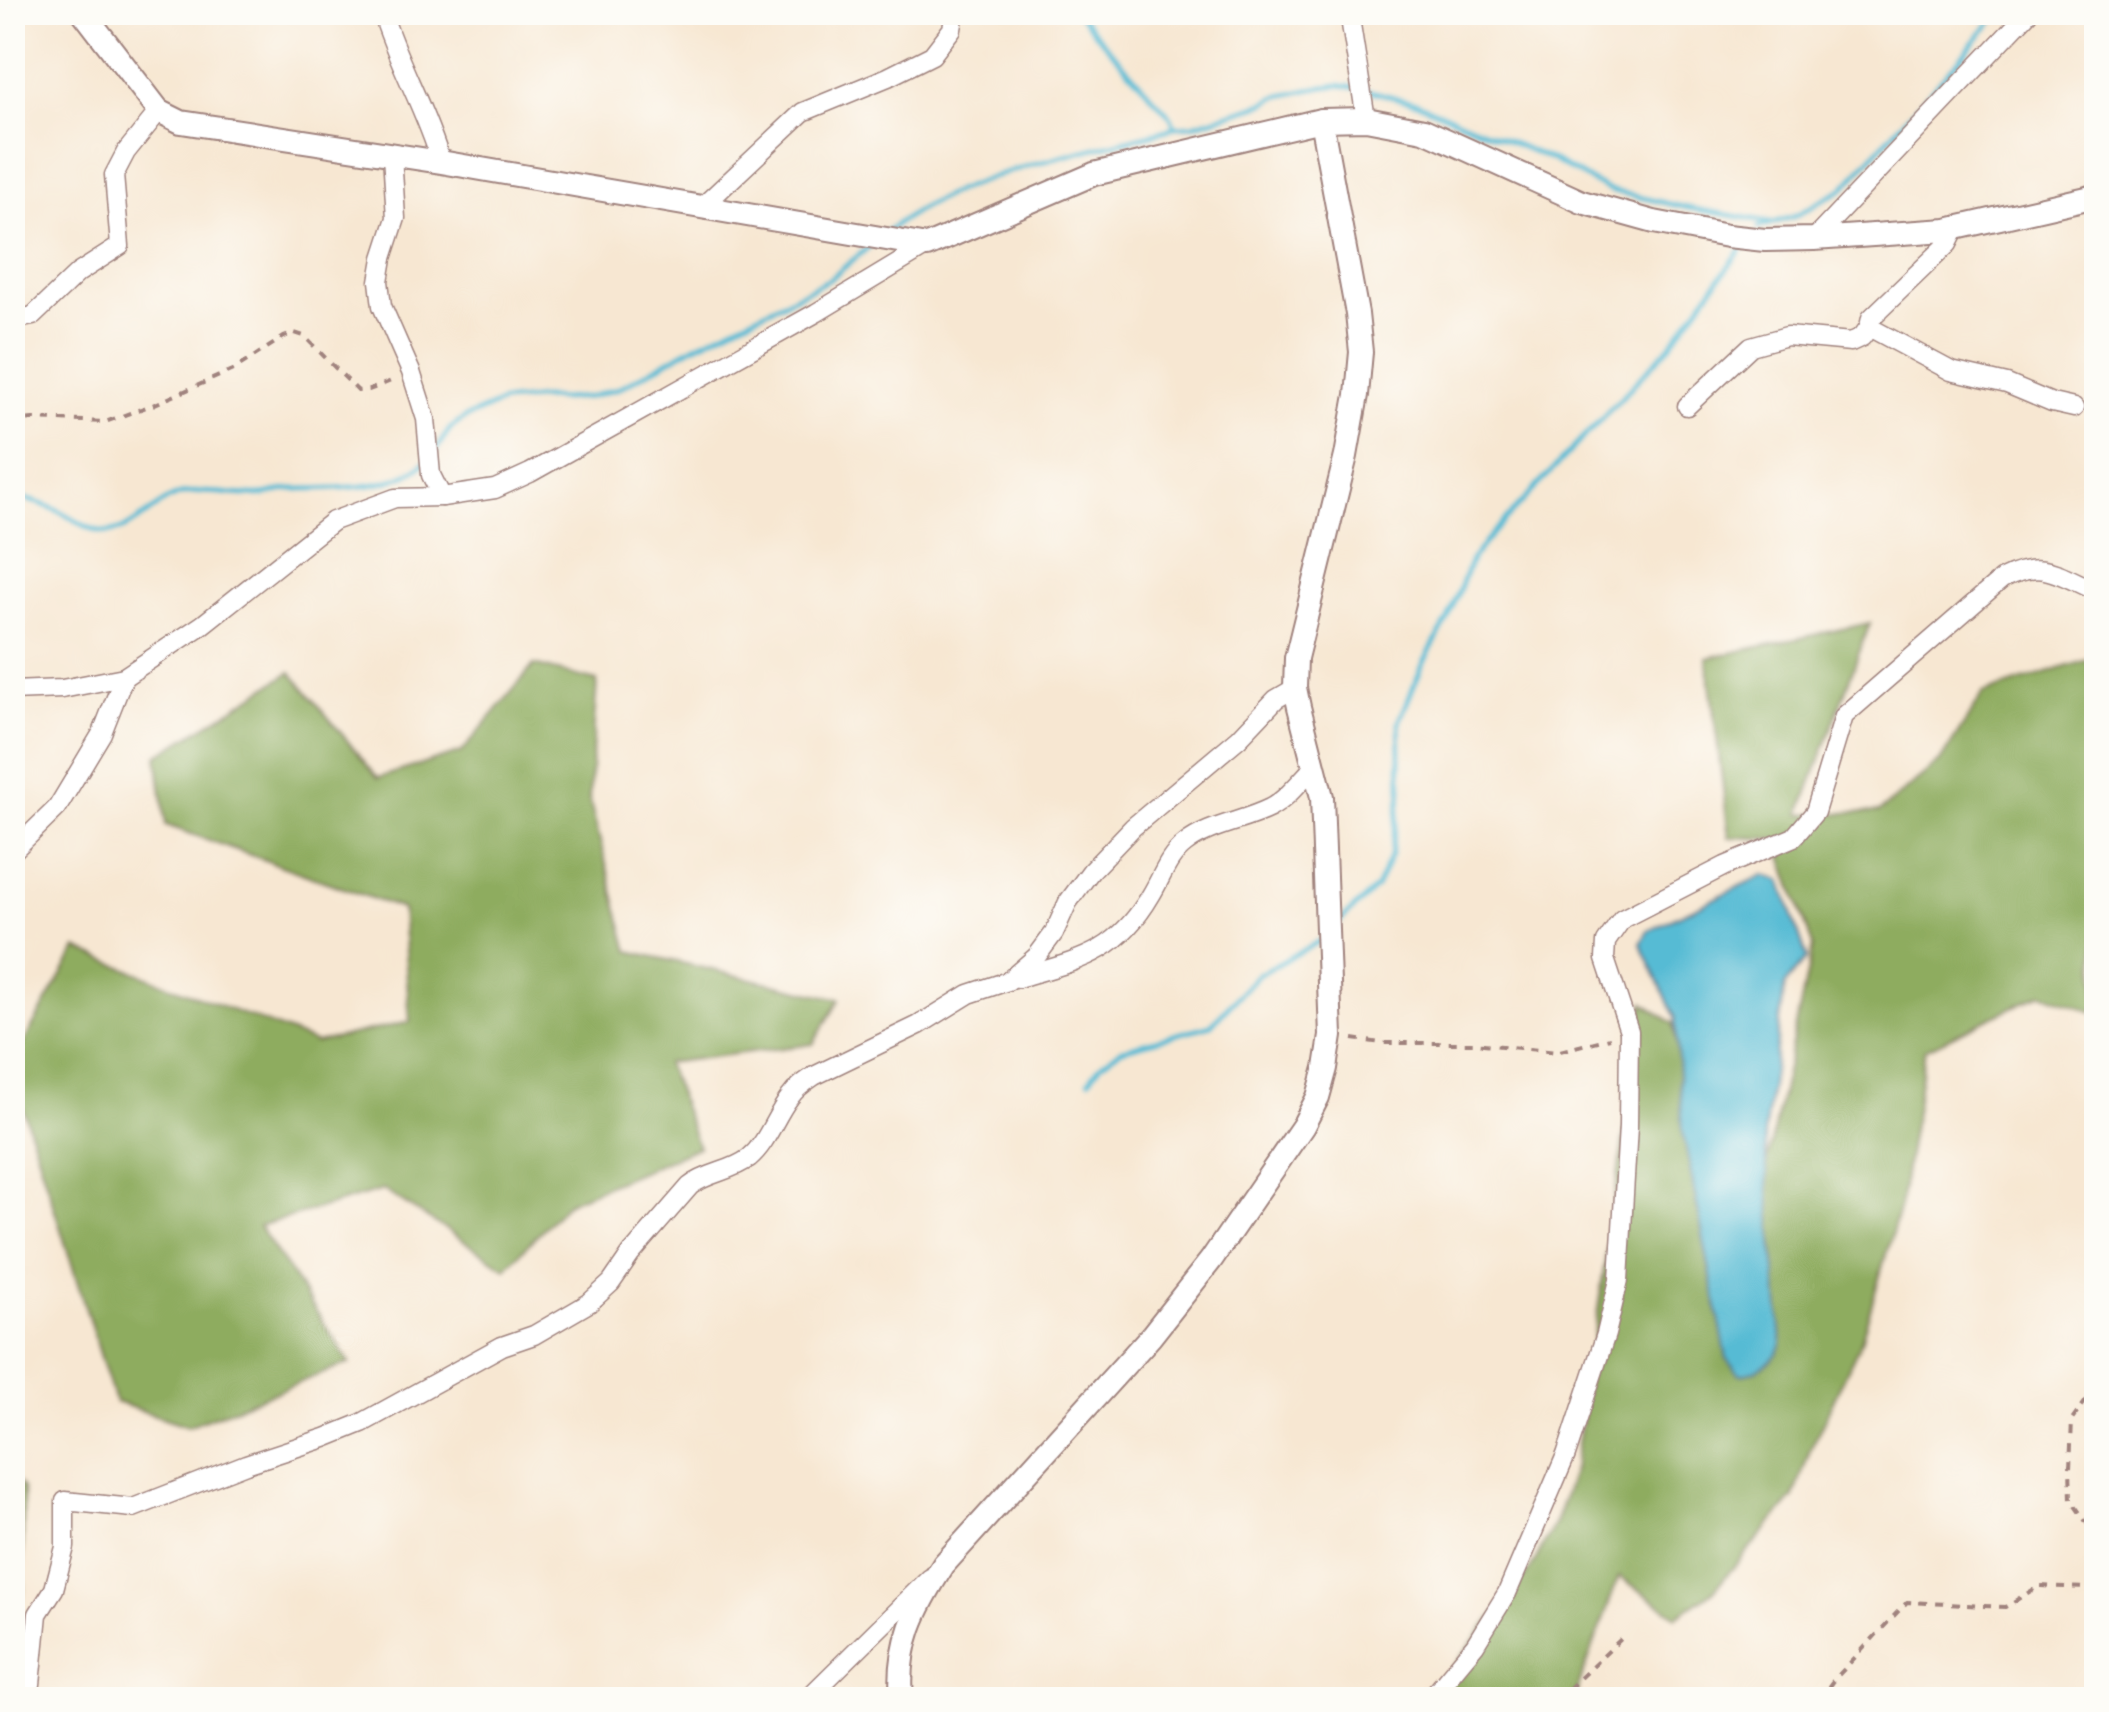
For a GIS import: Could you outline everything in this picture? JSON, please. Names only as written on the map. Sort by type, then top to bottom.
[{"type":"street","points":[[83,12],[160,111],[181,122],[441,162],[927,246]]},
{"type":"street","points":[[382,12],[392,45],[433,133],[441,162]]},
{"type":"street","points":[[702,207],[804,112],[932,55],[952,30],[955,12]]},
{"type":"street","points":[[1348,12],[1365,111]]},
{"type":"street","points":[[1814,239],[2029,12]]},
{"type":"street","points":[[12,320],[33,316],[78,273],[120,246],[114,175],[126,152],[160,111]]},
{"type":"street","points":[[12,691],[62,688],[124,677],[202,625],[333,521],[395,498],[442,497],[495,488],[530,473],[927,246],[1094,174],[1365,111],[1424,130],[1582,202],[1654,222],[1765,240],[1956,228],[2096,196]]},
{"type":"street","points":[[806,1700],[944,1564],[1152,1336],[1211,1260],[1303,1126],[1318,1097],[1331,1036],[1322,797],[1295,688],[1299,643],[1346,456],[1361,352],[1358,314],[1322,120]]},
{"type":"street","points":[[392,155],[396,218],[379,282],[382,306],[411,372],[426,420],[431,475],[442,497]]},
{"type":"street","points":[[1687,406],[1752,346],[1787,336],[1851,342],[1862,337],[1871,318],[1948,244],[1956,228]]},
{"type":"street","points":[[1869,327],[1951,372],[2007,384],[2074,408]]},
{"type":"street","points":[[1429,1700],[1475,1646],[1507,1593],[1566,1455],[1620,1280],[1629,1031],[1605,959],[1606,942],[1622,919],[1794,836],[1815,812],[1844,716],[2002,579],[2022,569],[2040,568],[2096,590]]},
{"type":"street","points":[[12,852],[56,808],[102,734],[124,677]]},
{"type":"street","points":[[1008,981],[1037,956],[1054,933],[1068,902],[1133,827],[1238,738],[1276,699],[1295,688]]},
{"type":"street","points":[[22,1700],[31,1684],[38,1614],[54,1590],[65,1548],[65,1501],[133,1508],[149,1504],[362,1423],[502,1346],[534,1336],[602,1293],[630,1254],[690,1186],[750,1157],[800,1086],[970,994],[1091,956],[1129,926],[1179,848],[1200,834],[1272,807],[1315,766]]},
{"type":"street","points":[[902,1700],[901,1664],[906,1638],[920,1600],[944,1564]]},
{"type":"path","points":[[12,421],[105,422],[233,370],[295,333],[304,336],[358,390],[369,390],[411,372]]},
{"type":"path","points":[[1331,1036],[1381,1042],[1474,1043],[1556,1052],[1629,1031]]},
{"type":"path","points":[[2096,1386],[2072,1420],[2070,1468],[2071,1500],[2096,1536]]},
{"type":"path","points":[[1819,1700],[1907,1602],[2005,1607],[2039,1586],[2087,1588],[2096,1582]]},
{"type":"path","points":[[1556,1700],[1621,1639]]},
{"type":"green space","points":[[1870,623],[1800,814],[1879,812],[1940,762],[1983,694],[2096,657],[2096,1013],[2042,993],[1925,1049],[1900,1206],[1861,1341],[1810,1450],[1794,1497],[1712,1592],[1677,1616],[1619,1576],[1574,1699],[1428,1700],[1531,1568],[1556,1521],[1574,1469],[1644,1003],[1673,1023],[1731,1329],[1813,946],[1776,839],[1729,837],[1707,658]]},
{"type":"green space","points":[[534,665],[597,681],[589,799],[629,951],[840,999],[813,1044],[666,1063],[698,1147],[568,1202],[506,1268],[383,1190],[259,1226],[350,1363],[188,1426],[115,1402],[13,1077],[13,1061],[77,949],[316,1043],[410,1022],[402,909],[166,825],[157,756],[291,672],[378,778],[462,752]]},
{"type":"green space","points":[[13,1477],[23,1488],[23,1593],[13,1616]]},
{"type":"water","points":[[1764,875],[1781,880],[1807,958],[1785,985],[1764,1136],[1782,1343],[1766,1364],[1740,1374],[1727,1359],[1683,1133],[1675,1016],[1641,944],[1648,930]]},
{"type":"waterway","points":[[1076,12],[1175,126]]},
{"type":"waterway","points":[[1759,227],[1793,217],[1843,189],[2001,12]]},
{"type":"waterway","points":[[886,232],[947,195],[1020,168],[1175,126],[1193,125],[1276,97],[1338,85],[1357,88]]},
{"type":"waterway","points":[[1368,90],[1420,104],[1550,159],[1608,190],[1770,222]]},
{"type":"waterway","points":[[435,451],[450,429],[465,418],[503,402],[590,397],[619,388],[830,279],[870,246]]},
{"type":"waterway","points":[[1335,926],[1376,888],[1391,855],[1401,792],[1399,722],[1471,560],[1668,348],[1743,247]]},
{"type":"waterway","points":[[12,496],[105,532],[125,528],[186,493],[262,495],[288,489],[362,486],[396,479],[424,463]]},
{"type":"waterway","points":[[1089,1080],[1101,1064],[1122,1049],[1211,1025],[1256,976],[1320,941]]}]
